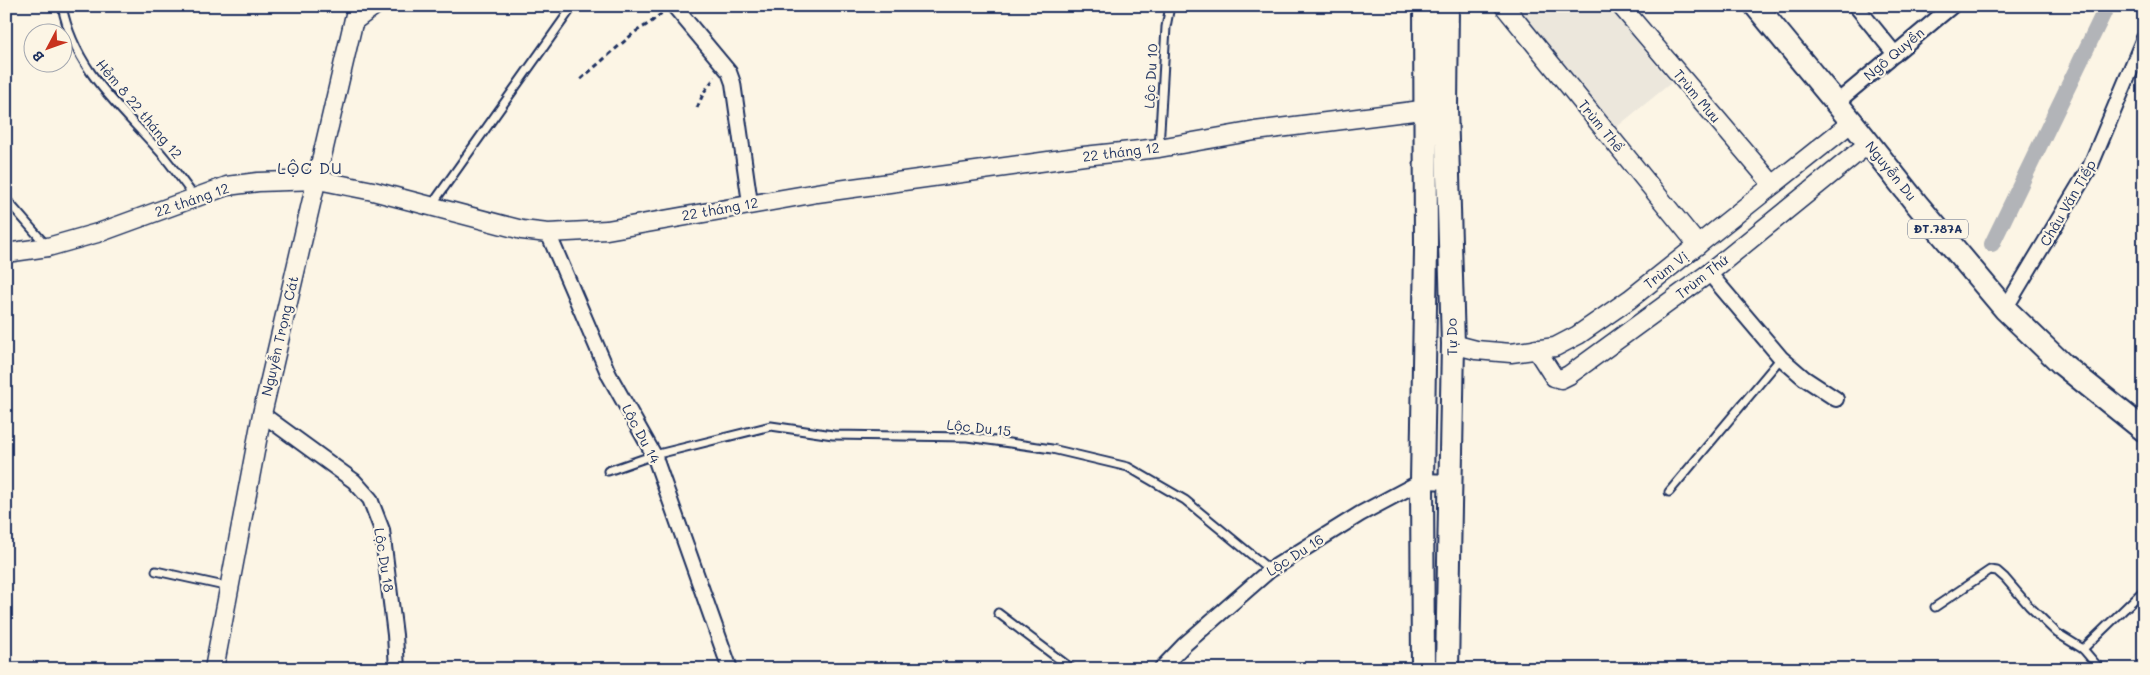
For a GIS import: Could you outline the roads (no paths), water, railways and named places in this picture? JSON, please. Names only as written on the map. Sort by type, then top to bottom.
[{"type":"main road","name":"Tự Do","points":[[1425,6],[1436,108],[1453,344],[1452,482],[1447,669]]},
{"type":"main road","name":"Tự Do","points":[[1423,669],[1422,481],[1426,249],[1436,108],[1447,6]]},
{"type":"main road","name":"Nguyễn Du","points":[[1756,6],[2005,309],[2062,364],[2144,430]]},
{"type":"street","points":[[356,14],[374,6]]},
{"type":"street","points":[[674,6],[725,65],[733,82],[750,203]]},
{"type":"street","name":"Trùm Thể","points":[[1504,6],[1698,245]]},
{"type":"street","name":"Trùm Mưu","points":[[1621,6],[1772,185]]},
{"type":"street","points":[[1856,6],[1895,54]]},
{"type":"street","name":"Ngô Quyền","points":[[1836,103],[1948,8]]},
{"type":"street","name":"Nguyễn Trọng Cát","points":[[214,669],[262,414],[356,14]]},
{"type":"street","name":"Châu Văn Tiếp","points":[[2005,309],[2090,167],[2144,38]]},
{"type":"street","name":"22 tháng 12","points":[[6,253],[48,247],[141,218],[227,186],[258,182],[318,180],[373,190],[522,230],[548,233],[607,230],[750,203],[1084,156],[1159,148],[1255,130],[1436,108]]},
{"type":"street","name":"Trùm Vị","points":[[1453,344],[1476,350],[1511,353],[1555,347],[1630,299],[1852,122]]},
{"type":"street","name":"Trùm Thứ","points":[[1536,350],[1554,377],[1561,379],[1569,376],[1709,273],[1868,144]]},
{"type":"street","name":"Lộc Du 14","points":[[548,233],[609,375],[654,455],[730,669]]},
{"type":"street","points":[[1709,273],[1781,358],[1804,378],[1836,399]]},
{"type":"street","name":"Lộc Du 18","points":[[262,414],[354,481],[370,499],[382,530],[395,634],[397,669]]},
{"type":"street","name":"Lộc Du 16","points":[[1160,669],[1184,645],[1270,570],[1360,514],[1422,481],[1452,482]]},
{"type":"lane","name":"Hẻm 8 22 tháng 12","points":[[62,6],[66,25],[79,55],[91,75],[113,103],[162,154],[194,197]]},
{"type":"lane","points":[[431,206],[573,6]]},
{"type":"lane","name":"Lộc Du 10","points":[[1159,148],[1166,27],[1170,6]]},
{"type":"lane","points":[[6,200],[48,247]]},
{"type":"lane","points":[[1669,492],[1781,358]]},
{"type":"lane","name":"Lộc Du 15","points":[[608,471],[654,455],[771,426],[833,435],[967,437],[1052,449],[1128,467],[1185,500],[1270,570]]},
{"type":"lane","points":[[1935,607],[1990,570],[1996,571],[2005,578],[2029,606],[2057,633],[2083,649],[2100,669]]},
{"type":"lane","points":[[156,571],[230,587]]},
{"type":"lane","points":[[2083,649],[2144,590]]},
{"type":"lane","points":[[998,613],[1072,669]]},
{"type":"waterway","points":[[1992,244],[2107,6]]},
{"type":"district","name":"LỘC DU","points":[[310,168]]}]
